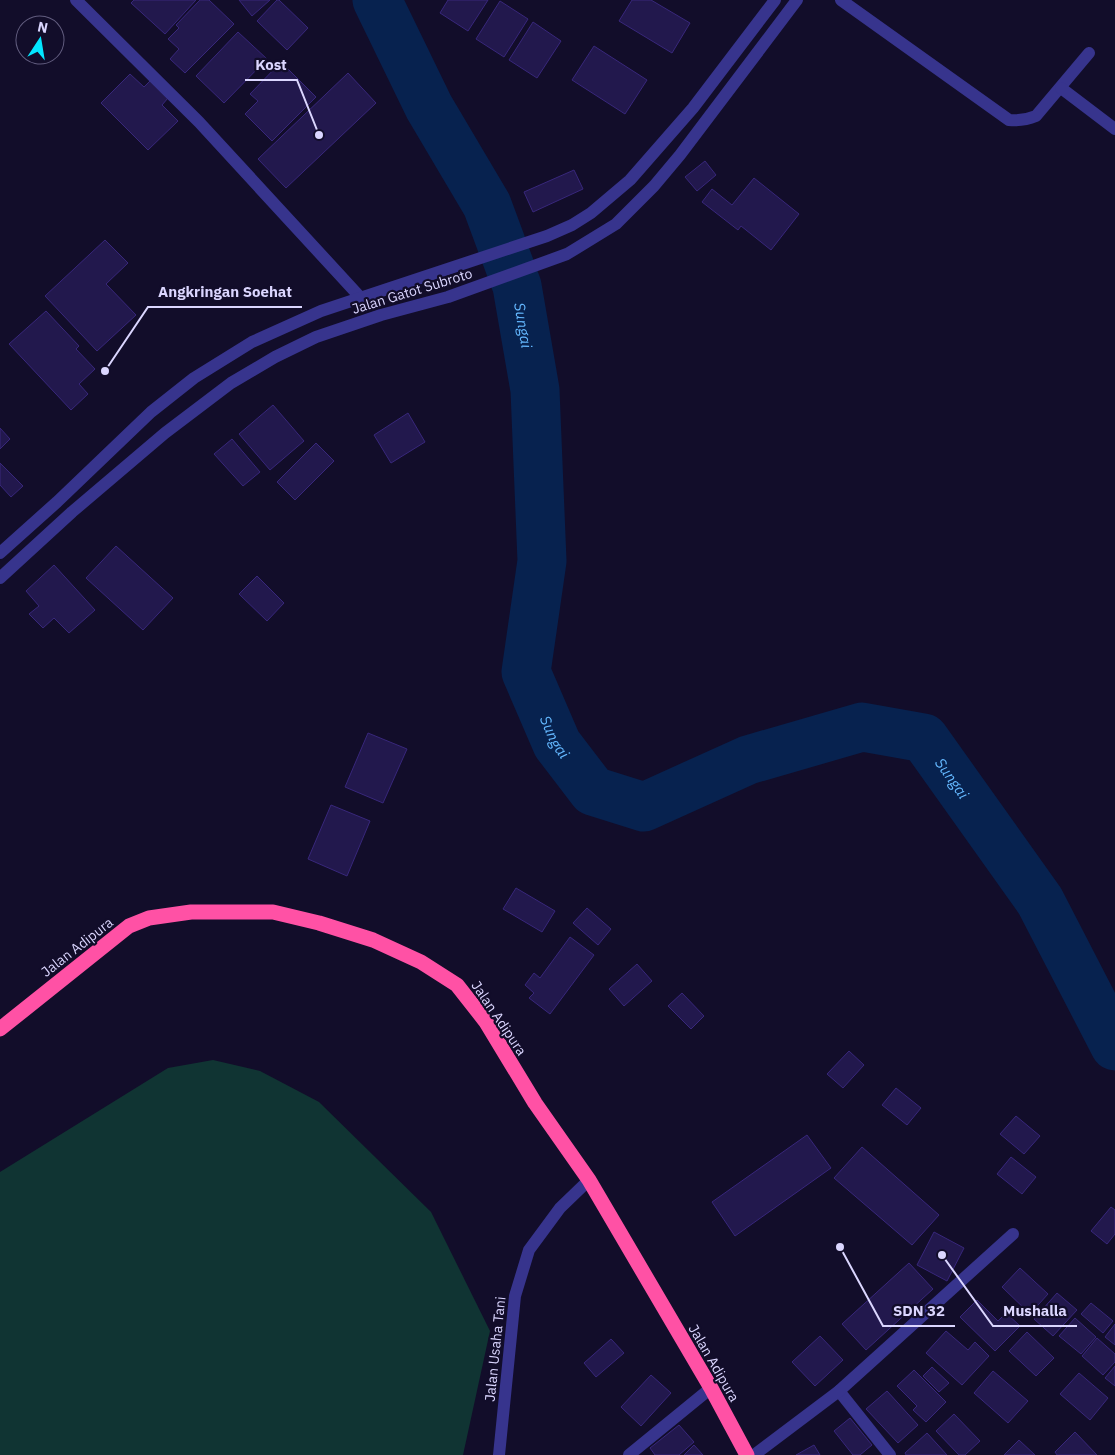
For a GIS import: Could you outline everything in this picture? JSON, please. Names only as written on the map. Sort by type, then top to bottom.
[{"type":"highway","name":"Jalan Adipura","points":[[0,1029],[130,926],[149,918],[191,912],[273,912],[319,923],[374,940],[421,962],[457,985],[486,1022],[535,1103],[590,1180],[711,1388],[747,1455]]},
{"type":"street","points":[[76,0],[199,122],[360,297]]},
{"type":"street","name":"Jalan Gatot Subroto","points":[[0,553],[57,502],[151,412],[194,378],[252,342],[320,311],[546,236],[585,217],[630,180],[693,108],[775,0]]},
{"type":"street","name":"Jalan Gatot Subroto","points":[[0,578],[72,512],[165,433],[231,383],[275,357],[316,337],[381,315],[448,297],[567,254],[616,224],[654,186],[797,0]]},
{"type":"street","points":[[841,0],[1009,120],[1028,120],[1036,116],[1089,53]]},
{"type":"street","points":[[1061,88],[1115,130]]},
{"type":"street","points":[[57,502],[72,512]]},
{"type":"street","name":"Jalan Usaha Tani","points":[[499,1455],[515,1296],[529,1250],[560,1208],[590,1180]]},
{"type":"street","points":[[754,1455],[838,1391],[1013,1234]]},
{"type":"street","points":[[629,1455],[711,1388]]},
{"type":"street","points":[[838,1391],[890,1455]]},
{"type":"green space","points":[[213,1060],[260,1071],[319,1102],[431,1212],[490,1331],[463,1455],[0,1455],[0,1172],[168,1068]]},
{"type":"building","points":[[134,0],[196,0],[165,34],[131,3]]},
{"type":"building","points":[[200,0],[209,0],[234,24],[185,73],[170,59],[179,49],[168,39],[179,28],[176,25]]},
{"type":"building","points":[[239,0],[270,0],[252,16]]},
{"type":"building","points":[[277,0],[308,28],[287,50],[257,21]]},
{"type":"building","points":[[448,0],[488,0],[468,31],[440,13]]},
{"type":"building","points":[[632,0],[651,0],[690,23],[672,53],[619,21]]},
{"type":"building","points":[[500,1],[528,19],[504,57],[476,39]]},
{"type":"building","points":[[533,22],[561,41],[537,78],[509,60]]},
{"type":"building","points":[[238,32],[267,59],[224,103],[196,76]]},
{"type":"building","points":[[594,46],[647,80],[625,114],[572,80]]},
{"type":"building","points":[[281,62],[316,97],[272,141],[245,114],[258,101],[250,94]]},
{"type":"building","points":[[348,73],[376,103],[286,188],[258,159]]},
{"type":"building","points":[[130,74],[144,87],[151,80],[168,98],[162,105],[178,121],[148,150],[101,103]]},
{"type":"building","points":[[705,161],[716,175],[697,191],[685,177]]},
{"type":"building","points":[[574,170],[583,189],[533,212],[524,192]]},
{"type":"building","points":[[754,178],[799,214],[771,250],[741,226],[738,230],[702,202],[712,189],[732,205]]},
{"type":"building","points":[[105,240],[128,263],[106,284],[136,315],[97,351],[45,296]]},
{"type":"building","points":[[46,311],[79,346],[76,349],[95,369],[79,384],[88,394],[71,410],[9,344]]},
{"type":"building","points":[[273,405],[304,441],[270,470],[239,434]]},
{"type":"building","points":[[408,413],[425,442],[391,463],[374,435]]},
{"type":"building","points":[[0,428],[10,439],[0,449]]},
{"type":"building","points":[[232,439],[260,472],[243,486],[214,454]]},
{"type":"building","points":[[316,443],[334,461],[295,500],[277,482]]},
{"type":"building","points":[[0,463],[23,486],[11,497],[0,485]]},
{"type":"building","points":[[116,546],[173,598],[143,630],[86,578]]},
{"type":"building","points":[[54,565],[95,610],[69,633],[54,618],[43,628],[29,614],[39,606],[26,591]]},
{"type":"building","points":[[257,576],[284,603],[267,621],[239,594]]},
{"type":"building","points":[[368,733],[407,749],[383,803],[345,787]]},
{"type":"building","points":[[331,805],[370,821],[347,876],[308,859]]},
{"type":"building","points":[[516,888],[555,911],[542,932],[503,909]]},
{"type":"building","points":[[587,908],[611,929],[598,945],[573,923]]},
{"type":"building","points":[[570,937],[594,955],[550,1014],[529,998],[534,993],[525,985],[534,973],[540,978]]},
{"type":"building","points":[[637,964],[652,981],[624,1006],[609,989]]},
{"type":"building","points":[[682,993],[704,1016],[691,1029],[668,1006]]},
{"type":"building","points":[[849,1051],[864,1065],[843,1088],[827,1074]]},
{"type":"building","points":[[896,1088],[921,1108],[907,1125],[882,1105]]},
{"type":"building","points":[[1016,1116],[1040,1136],[1024,1154],[1000,1134]]},
{"type":"building","points":[[807,1135],[831,1168],[735,1236],[712,1202]]},
{"type":"building","points":[[862,1147],[939,1215],[912,1245],[834,1178]]},
{"type":"building","points":[[1011,1157],[1036,1177],[1022,1194],[997,1174]]},
{"type":"building","points":[[1111,1207],[1115,1210],[1115,1234],[1107,1244],[1091,1231]]},
{"type":"building","points":[[934,1232],[964,1248],[947,1281],[917,1265]]},
{"type":"building","points":[[909,1263],[933,1289],[866,1350],[842,1324]]},
{"type":"building","points":[[1020,1268],[1048,1294],[1030,1314],[1002,1287]]},
{"type":"building","points":[[1057,1293],[1077,1310],[1053,1336],[1034,1319]]},
{"type":"building","points":[[977,1300],[998,1321],[1006,1313],[1020,1326],[995,1351],[960,1317]]},
{"type":"building","points":[[1091,1303],[1113,1321],[1103,1333],[1081,1314]]},
{"type":"building","points":[[1075,1318],[1096,1337],[1081,1354],[1059,1336]]},
{"type":"building","points":[[1115,1324],[1115,1345],[1105,1337]]},
{"type":"building","points":[[946,1331],[968,1350],[975,1342],[989,1356],[962,1385],[926,1353]]},
{"type":"building","points":[[1027,1332],[1054,1358],[1036,1376],[1009,1351]]},
{"type":"building","points":[[820,1336],[843,1360],[815,1386],[792,1362]]},
{"type":"building","points":[[1097,1338],[1115,1354],[1115,1362],[1103,1375],[1082,1356]]},
{"type":"building","points":[[611,1339],[624,1353],[596,1377],[584,1363]]},
{"type":"building","points":[[1115,1366],[1115,1386],[1105,1378]]},
{"type":"building","points":[[932,1367],[949,1383],[939,1392],[923,1376]]},
{"type":"building","points":[[914,1370],[946,1402],[926,1422],[913,1410],[917,1406],[897,1386]]},
{"type":"building","points":[[993,1371],[1028,1401],[1008,1423],[974,1393]]},
{"type":"building","points":[[1079,1373],[1108,1398],[1090,1420],[1060,1394]]},
{"type":"building","points":[[651,1375],[671,1393],[641,1426],[621,1407]]},
{"type":"building","points":[[887,1391],[918,1425],[898,1443],[866,1409]]},
{"type":"building","points":[[954,1414],[980,1441],[965,1455],[959,1455],[936,1431]]},
{"type":"building","points":[[850,1418],[872,1445],[860,1455],[853,1455],[834,1431]]},
{"type":"building","points":[[679,1425],[694,1442],[679,1455],[655,1455],[650,1448]]},
{"type":"building","points":[[1075,1432],[1097,1455],[1057,1455],[1055,1452]]},
{"type":"building","points":[[927,1433],[947,1455],[906,1455],[905,1453]]},
{"type":"building","points":[[1019,1440],[1035,1455],[1004,1455]]},
{"type":"building","points":[[694,1445],[703,1455],[684,1455]]},
{"type":"building","points":[[814,1445],[820,1455],[796,1455]]},
{"type":"waterway","name":"Sungai","points":[[377,0],[429,107],[487,205],[517,286],[535,390],[542,561],[526,672],[557,744],[593,791],[644,807],[748,760],[862,727],[924,738],[1040,901],[1115,1046]]},
{"type":"place","name":"Kost","points":[[319,135]]},
{"type":"place","name":"Angkringan Soehat","points":[[105,371]]},
{"type":"place","name":"SDN 32","points":[[840,1247]]},
{"type":"place","name":"Mushalla","points":[[942,1255]]}]
